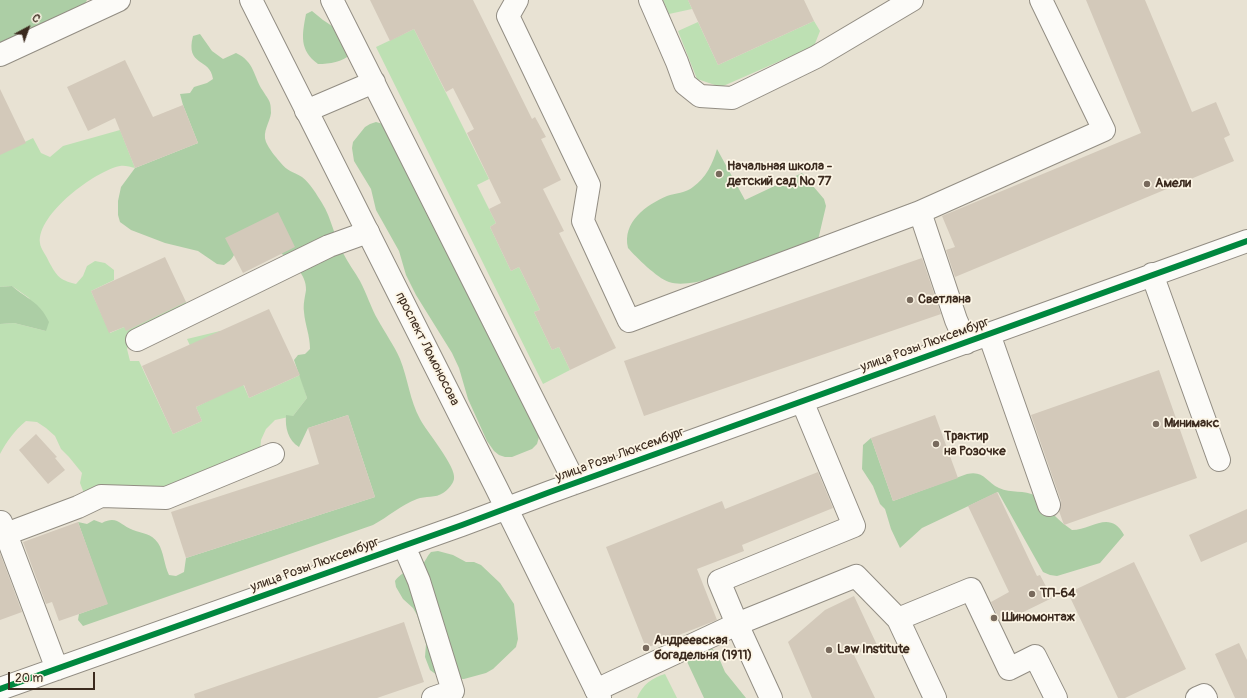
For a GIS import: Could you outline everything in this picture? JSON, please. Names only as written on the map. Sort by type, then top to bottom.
[{"type":"street","points":[[0,55],[119,0]]},
{"type":"street","name":"проспект Ломоносова","points":[[251,0],[507,509],[598,694]]},
{"type":"street","points":[[332,0],[575,483]]},
{"type":"street","points":[[517,0],[508,16],[589,185],[583,221],[629,322],[920,212],[1104,130],[1041,0]]},
{"type":"street","points":[[650,0],[685,84],[700,96],[732,98],[816,57],[912,0]]},
{"type":"street","points":[[306,111],[374,82]]},
{"type":"street","points":[[920,212],[956,320],[966,342]]},
{"type":"street","points":[[137,340],[329,246],[368,232]]},
{"type":"street","name":"улица Розы Люксембург","points":[[0,689],[507,509],[1152,274],[1247,241]]},
{"type":"street","points":[[1152,274],[1219,460]]},
{"type":"street","points":[[989,334],[1048,505]]},
{"type":"street","points":[[771,698],[719,581],[854,526],[802,401]]},
{"type":"street","points":[[57,669],[3,528],[78,507],[101,496],[166,498],[273,454]]},
{"type":"street","points":[[404,546],[420,581],[452,691],[433,698]]},
{"type":"street","points":[[598,694],[737,624],[856,576],[898,618],[935,698]]},
{"type":"street","points":[[898,618],[971,589],[1009,669],[1036,656],[1056,698]]},
{"type":"street","points":[[1197,698],[1204,695],[1206,698]]},
{"type":"green space","points":[[0,0],[87,0],[85,4],[0,53]]},
{"type":"green space","points":[[663,0],[688,0],[692,9],[669,14]]},
{"type":"green space","points":[[312,11],[335,28],[351,54],[340,61],[327,64],[318,64],[312,59],[305,48],[303,35],[306,14]]},
{"type":"green space","points":[[814,21],[820,31],[814,46],[721,87],[697,79],[678,31],[698,22],[718,65]]},
{"type":"green space","points":[[414,29],[489,179],[477,185],[496,223],[490,227],[511,271],[519,267],[540,310],[534,312],[552,350],[559,347],[570,370],[543,384],[376,47]]},
{"type":"green space","points":[[200,34],[212,51],[223,59],[236,53],[247,61],[253,70],[271,105],[271,113],[265,135],[267,145],[285,168],[308,182],[325,209],[340,247],[360,281],[376,315],[400,359],[411,397],[423,425],[451,466],[454,473],[454,479],[450,487],[443,493],[437,496],[420,498],[411,502],[373,525],[83,626],[78,620],[79,614],[107,604],[78,522],[87,524],[94,520],[102,523],[115,520],[133,530],[150,536],[158,543],[160,547],[169,575],[176,576],[184,572],[186,558],[375,497],[348,415],[308,428],[299,447],[292,441],[288,433],[286,415],[293,416],[307,398],[294,360],[298,355],[305,354],[310,349],[304,309],[306,284],[298,269],[280,252],[236,251],[234,256],[224,265],[217,264],[198,251],[165,243],[131,230],[120,222],[118,215],[118,201],[121,187],[135,168],[198,143],[180,94],[190,93],[194,87],[207,83],[213,79],[211,72],[207,67],[192,53],[191,46],[193,36]]},
{"type":"green space","points":[[376,122],[383,124],[537,430],[539,437],[537,444],[532,449],[512,457],[499,455],[494,451],[487,441],[468,399],[459,368],[452,353],[416,295],[406,275],[399,251],[376,210],[371,189],[354,161],[352,148],[353,142],[365,127]]},
{"type":"green space","points":[[120,130],[135,168],[120,166],[97,176],[83,185],[57,207],[48,219],[42,232],[40,243],[42,250],[54,271],[62,279],[76,284],[83,276],[87,266],[95,261],[105,263],[114,270],[114,280],[91,291],[110,333],[185,301],[192,314],[130,341],[127,349],[130,361],[139,361],[173,434],[202,421],[196,407],[214,398],[187,339],[220,331],[249,398],[300,375],[307,398],[293,416],[275,420],[266,429],[261,440],[260,452],[193,487],[84,493],[80,483],[82,473],[61,449],[55,436],[37,422],[26,421],[11,436],[0,454],[0,324],[14,323],[46,331],[29,298],[12,286],[0,287],[0,154],[33,138],[41,153],[50,157],[63,146]]},
{"type":"green space","points":[[717,149],[745,200],[802,173],[824,199],[826,206],[818,240],[709,279],[684,284],[669,282],[653,272],[628,248],[627,239],[629,230],[632,222],[637,216],[651,204],[667,196],[687,191],[698,183],[708,170]]},
{"type":"green space","points":[[12,286],[33,301],[41,309],[49,322],[46,331],[14,323],[0,324],[0,287]]},
{"type":"green space","points":[[871,438],[893,501],[973,473],[981,475],[995,486],[1004,490],[1027,493],[1036,496],[1057,518],[1072,530],[1107,522],[1113,523],[1119,527],[1124,535],[1100,563],[1057,576],[1050,575],[1043,572],[998,492],[922,528],[900,548],[891,529],[885,509],[880,504],[873,486],[862,469],[863,445]]},
{"type":"green space","points":[[438,551],[453,555],[466,562],[474,562],[481,565],[500,583],[514,604],[518,639],[516,647],[493,669],[486,673],[464,679],[441,678],[430,670],[425,657],[426,644],[417,615],[413,608],[403,599],[396,587],[395,581],[398,577],[421,566],[431,552]]},
{"type":"green space","points":[[712,648],[719,658],[725,672],[746,698],[704,698],[683,653]]},
{"type":"green space","points":[[665,674],[677,698],[637,698],[648,682]]},
{"type":"building","points":[[370,0],[473,0],[532,119],[535,117],[546,137],[541,139],[561,180],[543,189],[564,231],[559,233],[616,348],[570,370],[559,347],[552,350],[534,312],[540,310],[519,267],[511,271],[490,227],[496,223],[489,209],[501,203],[467,133],[474,129],[453,88],[446,92],[414,29],[390,41]]},
{"type":"building","points":[[688,0],[804,0],[814,21],[718,65]]},
{"type":"building","points":[[1086,0],[1145,0],[1192,112],[1216,102],[1230,135],[1224,138],[1234,161],[955,277],[946,250],[955,247],[942,216],[1141,133]]},
{"type":"building","points":[[125,60],[153,117],[183,105],[198,143],[135,168],[115,118],[88,131],[67,87]]},
{"type":"building","points":[[0,89],[26,143],[0,155]]},
{"type":"building","points":[[278,212],[295,247],[243,273],[225,238]]},
{"type":"building","points":[[165,257],[186,302],[126,331],[124,327],[109,333],[91,291]]},
{"type":"building","points":[[922,258],[941,314],[644,416],[624,361]]},
{"type":"building","points":[[269,309],[300,375],[249,398],[244,385],[196,407],[202,421],[173,434],[142,366]]},
{"type":"building","points":[[1159,370],[1197,478],[1064,525],[1059,511],[1061,501],[1031,415]]},
{"type":"building","points":[[348,415],[375,497],[186,558],[171,512],[319,464],[308,428]]},
{"type":"building","points":[[935,415],[958,478],[893,501],[871,438]]},
{"type":"building","points":[[36,434],[57,457],[55,458],[65,470],[48,484],[19,450]]},
{"type":"building","points":[[818,472],[833,508],[742,545],[744,551],[697,569],[717,620],[646,648],[606,547],[722,501],[725,509]]},
{"type":"building","points":[[997,492],[1037,576],[1040,575],[1052,598],[1001,623],[991,602],[1009,592],[968,506]]},
{"type":"building","points":[[1247,509],[1247,542],[1201,562],[1189,535]]},
{"type":"building","points":[[78,522],[108,604],[59,621],[52,602],[46,604],[23,542]]},
{"type":"building","points":[[0,553],[22,612],[0,620]]},
{"type":"building","points":[[1134,562],[1186,669],[1125,698],[1118,698],[1068,593]]},
{"type":"building","name":"Law Institute","points":[[854,596],[877,645],[854,655],[875,698],[812,698],[788,642],[825,610]]},
{"type":"building","points":[[404,622],[424,682],[377,698],[195,698],[194,694]]},
{"type":"building","points":[[1239,643],[1247,660],[1247,698],[1235,698],[1215,654]]},
{"type":"cycle path","points":[[0,689],[462,525],[1247,241]]},
{"type":"place","name":"Начальная школа - детский сад № 77","points":[[719,174]]},
{"type":"place","name":"Амели","points":[[1147,184]]},
{"type":"place","name":"Светлана","points":[[910,300]]},
{"type":"place","name":"Минимакс","points":[[1156,424]]},
{"type":"place","name":"Трактир на Розочке","points":[[936,444]]},
{"type":"place","name":"ТП-64","points":[[1032,594]]},
{"type":"place","name":"Шиномонтаж","points":[[994,618]]},
{"type":"place","name":"Андреевская богадельня (1911)","points":[[646,648]]},
{"type":"place","name":"Law Institute","points":[[829,650]]}]
